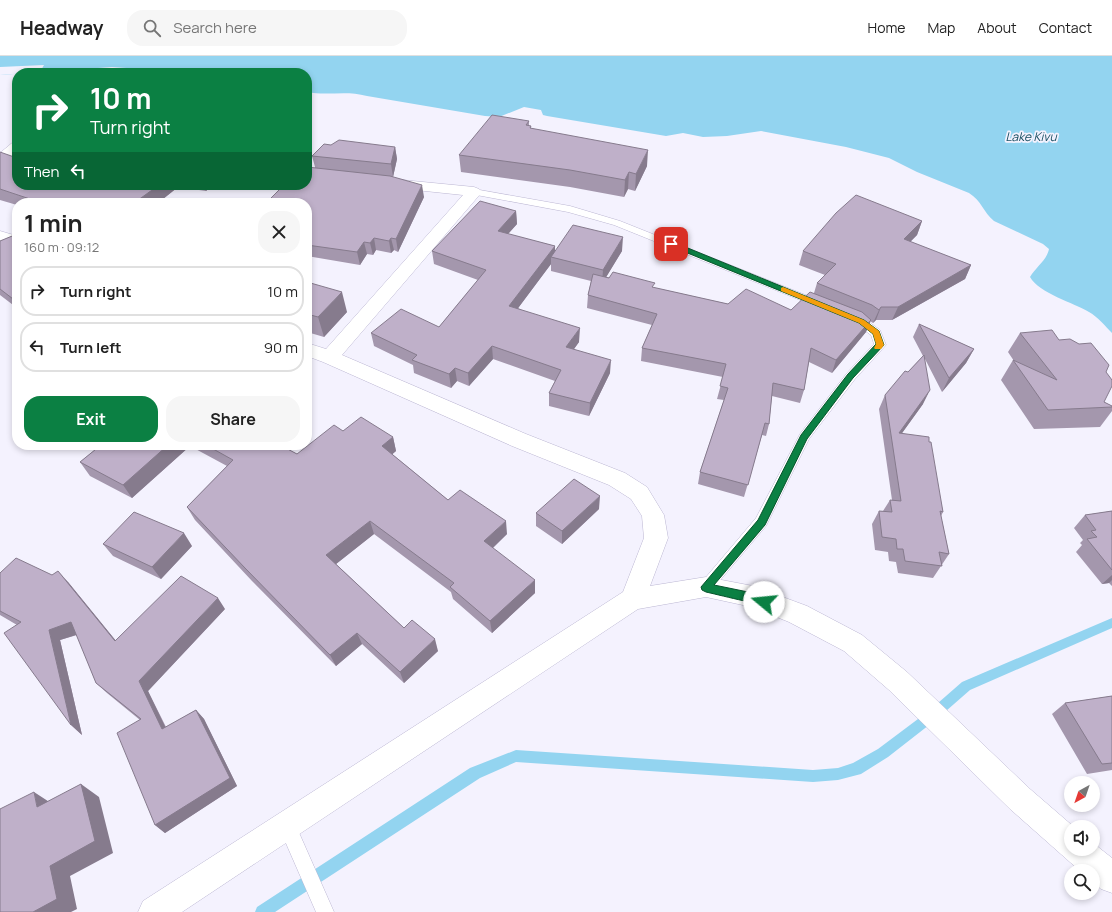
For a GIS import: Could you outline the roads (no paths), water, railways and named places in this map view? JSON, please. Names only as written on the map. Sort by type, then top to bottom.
[{"type":"street","points":[[0,149],[12,139]]},
{"type":"street","points":[[0,160],[12,150]]},
{"type":"street","points":[[377,182],[474,192]]},
{"type":"street","points":[[330,357],[474,192]]},
{"type":"street","points":[[0,236],[12,240]]},
{"type":"street","points":[[312,351],[330,357],[519,440],[617,479],[639,493],[653,515],[656,538],[633,599]]},
{"type":"street","points":[[154,912],[633,599],[706,587],[753,597],[798,614],[853,644],[898,681],[1020,799],[1064,838]]},
{"type":"street","points":[[1085,856],[1112,878]]},
{"type":"lane","points":[[474,192],[517,198],[570,209],[617,223],[833,310]]},
{"type":"lane","points":[[706,587],[761,522],[804,437],[850,376],[880,345],[876,333],[862,322],[847,316]]},
{"type":"lane","points":[[287,825],[325,912]]},
{"type":"water","name":"Lake Kivu","points":[[0,56],[1112,56],[1112,333],[1092,314],[1049,293],[1035,283],[1030,277],[1048,253],[1049,249],[1043,244],[994,221],[987,214],[977,199],[969,193],[917,172],[889,158],[846,147],[761,131],[727,136],[703,137],[683,133],[666,136],[547,116],[543,115],[541,110],[524,107],[499,117],[485,116],[359,94],[312,93],[312,68],[12,68],[12,74],[0,75]]},
{"type":"waterway","points":[[262,912],[475,773],[516,756],[813,776],[838,774],[856,769],[883,753],[934,714],[966,686],[1112,623]]}]
